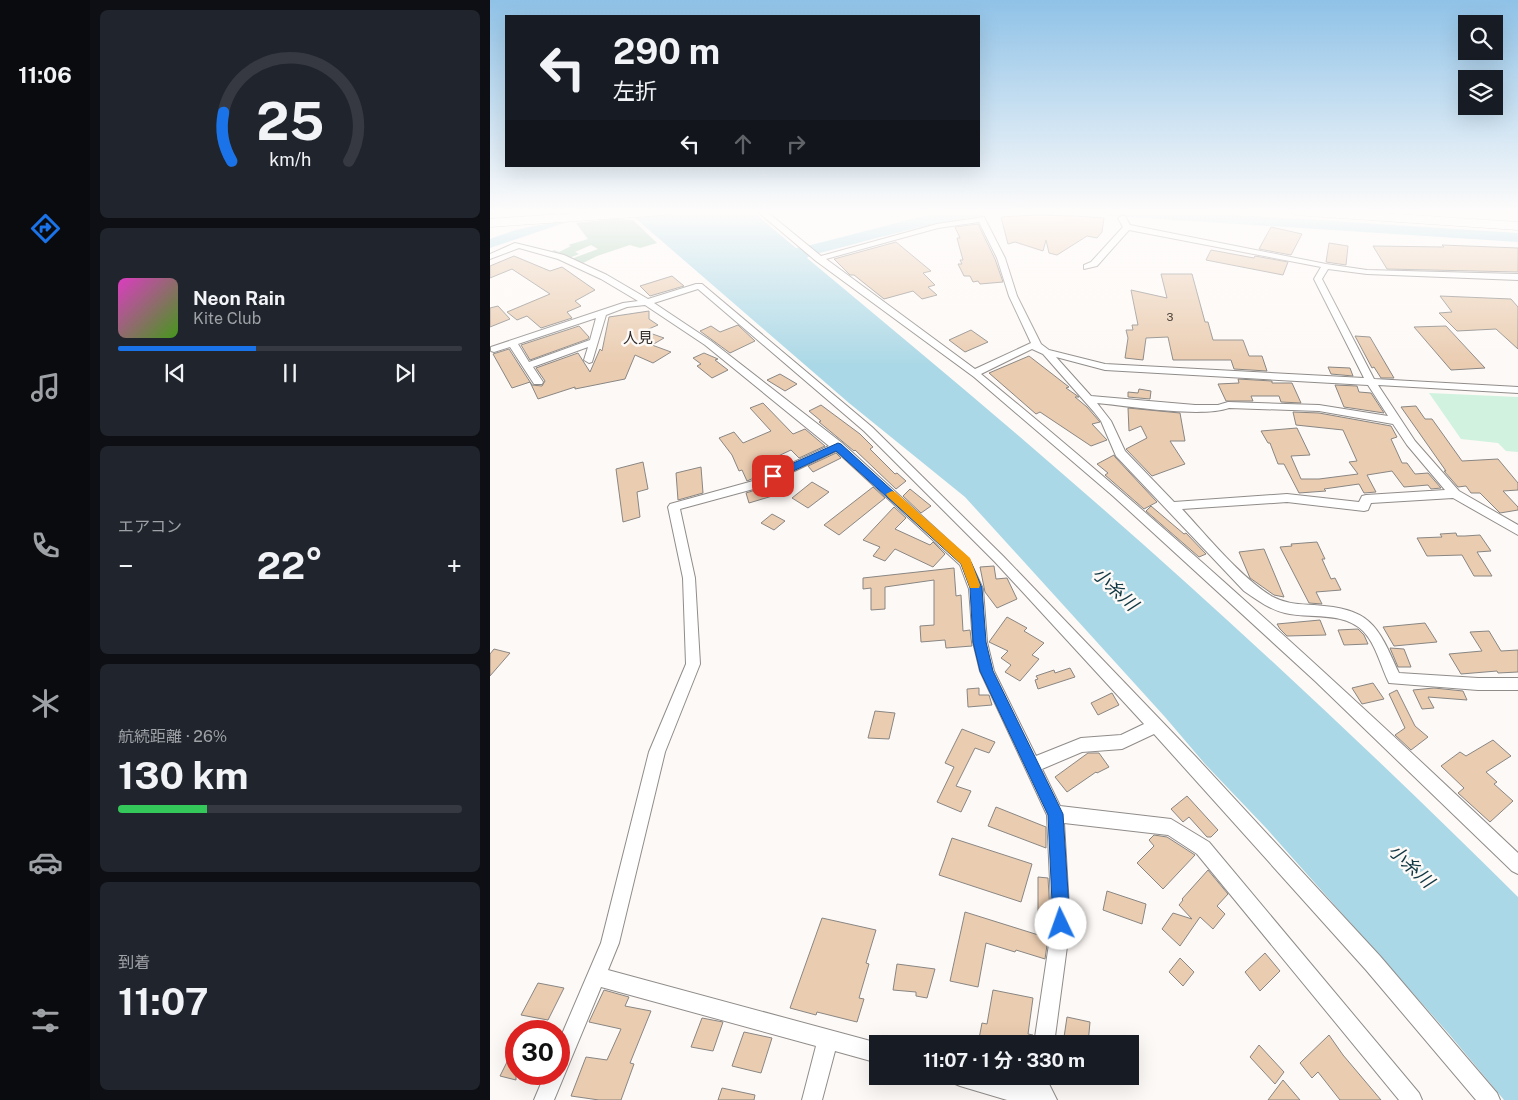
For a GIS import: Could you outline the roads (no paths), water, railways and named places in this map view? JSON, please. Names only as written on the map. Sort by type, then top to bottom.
[{"type":"street","points":[[569,262],[604,277],[647,302],[708,343],[838,446],[966,562],[976,588],[980,642],[987,671],[1055,814],[1061,924],[1045,1035]]},
{"type":"street","points":[[823,262],[975,373],[1214,580],[1416,767],[1518,865]]},
{"type":"street","points":[[1002,262],[1012,296],[1037,346],[1046,352],[1105,367],[1518,390]]},
{"type":"street","points":[[1087,267],[1095,262]]},
{"type":"street","points":[[1307,262],[1367,272],[1518,277]]},
{"type":"street","points":[[1326,266],[1318,279],[1371,382],[1411,443],[1455,494],[1518,531]]},
{"type":"street","points":[[494,349],[626,305],[647,302],[699,286],[868,429],[998,559],[1156,726],[1373,964],[1490,1100]]},
{"type":"street","points":[[589,360],[602,313]]},
{"type":"street","points":[[527,366],[594,342]]},
{"type":"street","points":[[512,343],[538,382]]},
{"type":"street","points":[[975,373],[1030,346],[1037,346]]},
{"type":"street","points":[[1046,352],[1054,363],[1089,399],[1106,421],[1120,453],[1249,587],[1267,601],[1287,608],[1334,612],[1369,627],[1394,679],[1478,684],[1518,684]]},
{"type":"street","points":[[1089,399],[1195,408],[1220,408],[1228,405],[1320,408],[1396,421]]},
{"type":"street","points":[[570,1038],[610,943],[658,752],[693,664],[689,578],[674,507],[757,484],[838,446]]},
{"type":"street","points":[[1172,506],[1287,498],[1364,507],[1366,499],[1455,494]]},
{"type":"street","points":[[1032,765],[1081,745],[1122,742],[1156,726]]},
{"type":"street","points":[[1055,814],[1171,827],[1203,848],[1412,1100]]},
{"type":"street","points":[[595,976],[869,1051]]},
{"type":"street","points":[[812,1100],[828,1040]]},
{"type":"street","points":[[544,1100],[550,1085]]},
{"type":"street","points":[[994,1085],[1020,1092],[1043,1090]]},
{"type":"water","name":"小糸川","points":[[686,262],[812,262],[1013,431],[1164,563],[1343,728],[1518,897],[1518,1100],[1504,1100],[1449,1034],[1267,829],[1205,764],[1165,717],[965,497],[849,403]]},
{"type":"district","name":"人見","points":[[638,338]]}]
